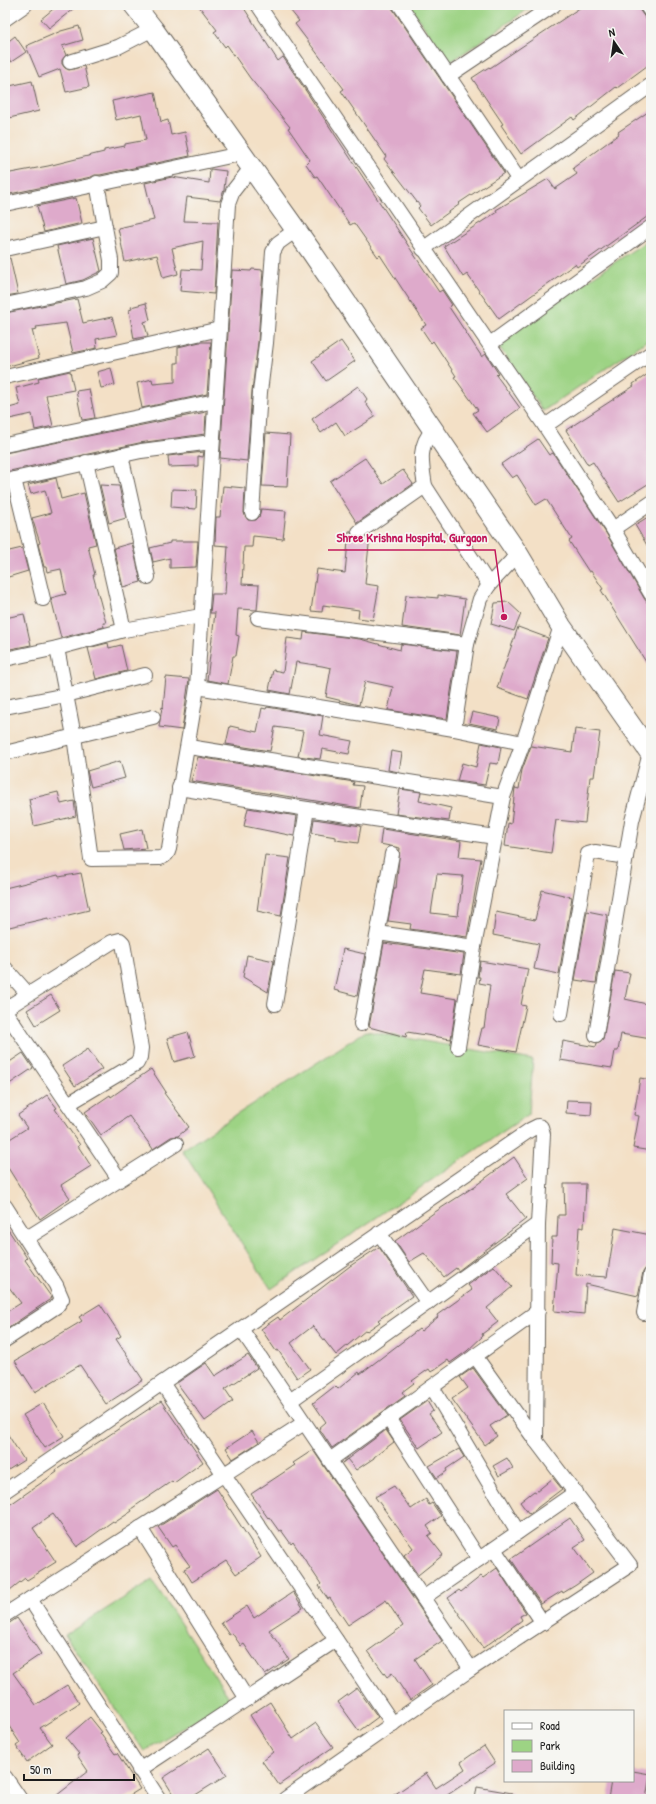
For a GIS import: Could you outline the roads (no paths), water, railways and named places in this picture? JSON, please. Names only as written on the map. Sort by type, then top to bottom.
[{"type":"street","points":[[5,19],[25,5]]},
{"type":"street","points":[[134,5],[153,29],[296,230],[518,554],[561,626],[651,754],[632,821],[596,1035]]},
{"type":"street","points":[[258,5],[545,426],[613,529],[651,594]]},
{"type":"street","points":[[400,5],[519,180]]},
{"type":"street","points":[[448,76],[554,5]]},
{"type":"street","points":[[646,5],[651,12]]},
{"type":"street","points":[[70,62],[118,47],[153,29]]},
{"type":"street","points":[[423,249],[651,85]]},
{"type":"street","points":[[5,204],[97,183],[246,161]]},
{"type":"street","points":[[57,648],[74,736],[91,859],[160,858],[165,856],[169,849],[179,788],[189,747],[197,687],[209,522],[212,442],[228,204],[246,161]]},
{"type":"street","points":[[5,305],[86,288],[102,281],[111,273],[97,183]]},
{"type":"street","points":[[5,249],[105,227]]},
{"type":"street","points":[[490,344],[651,227]]},
{"type":"street","points":[[252,513],[260,392],[266,343],[273,252],[278,243],[296,230]]},
{"type":"street","points":[[5,377],[220,329]]},
{"type":"street","points":[[545,426],[651,353]]},
{"type":"street","points":[[5,445],[215,401]]},
{"type":"street","points":[[433,430],[427,436],[422,446],[421,460],[426,486],[489,584]]},
{"type":"street","points":[[43,599],[9,480],[121,455],[212,442]]},
{"type":"street","points":[[121,455],[148,577]]},
{"type":"street","points":[[86,462],[124,630]]},
{"type":"street","points":[[359,532],[426,486]]},
{"type":"street","points":[[613,529],[651,503]]},
{"type":"street","points":[[454,728],[467,644],[480,599],[489,584],[518,554]]},
{"type":"street","points":[[5,659],[57,648],[124,630],[201,616]]},
{"type":"street","points":[[258,618],[467,644]]},
{"type":"street","points":[[458,1047],[474,947],[503,797],[523,743],[561,626]]},
{"type":"street","points":[[5,707],[66,695],[145,675]]},
{"type":"street","points":[[197,687],[454,728],[523,743]]},
{"type":"street","points":[[5,753],[153,717]]},
{"type":"street","points":[[189,747],[503,797]]},
{"type":"street","points":[[179,788],[307,810],[495,837]]},
{"type":"street","points":[[275,1004],[307,810]]},
{"type":"street","points":[[561,1014],[588,854],[595,852],[626,857]]},
{"type":"street","points":[[362,1024],[392,854]]},
{"type":"street","points":[[378,933],[474,947]]},
{"type":"street","points":[[68,1104],[137,1063],[140,1057],[141,1048],[123,943],[120,940],[112,942],[5,1010],[68,1104],[119,1180]]},
{"type":"street","points":[[5,968],[28,994]]},
{"type":"street","points":[[5,1491],[379,1233],[538,1126],[541,1127],[543,1134],[538,1224],[536,1441]]},
{"type":"street","points":[[28,1238],[176,1144]]},
{"type":"street","points":[[5,1206],[28,1238],[56,1285],[62,1299],[58,1306],[5,1340]]},
{"type":"street","points":[[290,1401],[538,1224]]},
{"type":"street","points":[[379,1233],[428,1303]]},
{"type":"street","points":[[644,1313],[651,1274]]},
{"type":"street","points":[[330,1460],[538,1311]]},
{"type":"street","points":[[240,1329],[471,1669]]},
{"type":"street","points":[[285,1799],[471,1669],[630,1565],[536,1441],[475,1356]]},
{"type":"street","points":[[162,1383],[393,1724]]},
{"type":"street","points":[[432,1387],[518,1532]]},
{"type":"street","points":[[388,1418],[479,1559]]},
{"type":"street","points":[[5,1615],[304,1423]]},
{"type":"street","points":[[423,1598],[576,1492]]},
{"type":"street","points":[[140,1528],[247,1699]]},
{"type":"street","points":[[494,1549],[542,1623]]},
{"type":"street","points":[[30,1599],[139,1770],[160,1799]]},
{"type":"street","points":[[139,1770],[336,1640]]},
{"type":"street","points":[[5,1778],[20,1799]]},
{"type":"place","name":"Shree Krishna Hospital, Gurgaon","points":[[504,617]]}]
